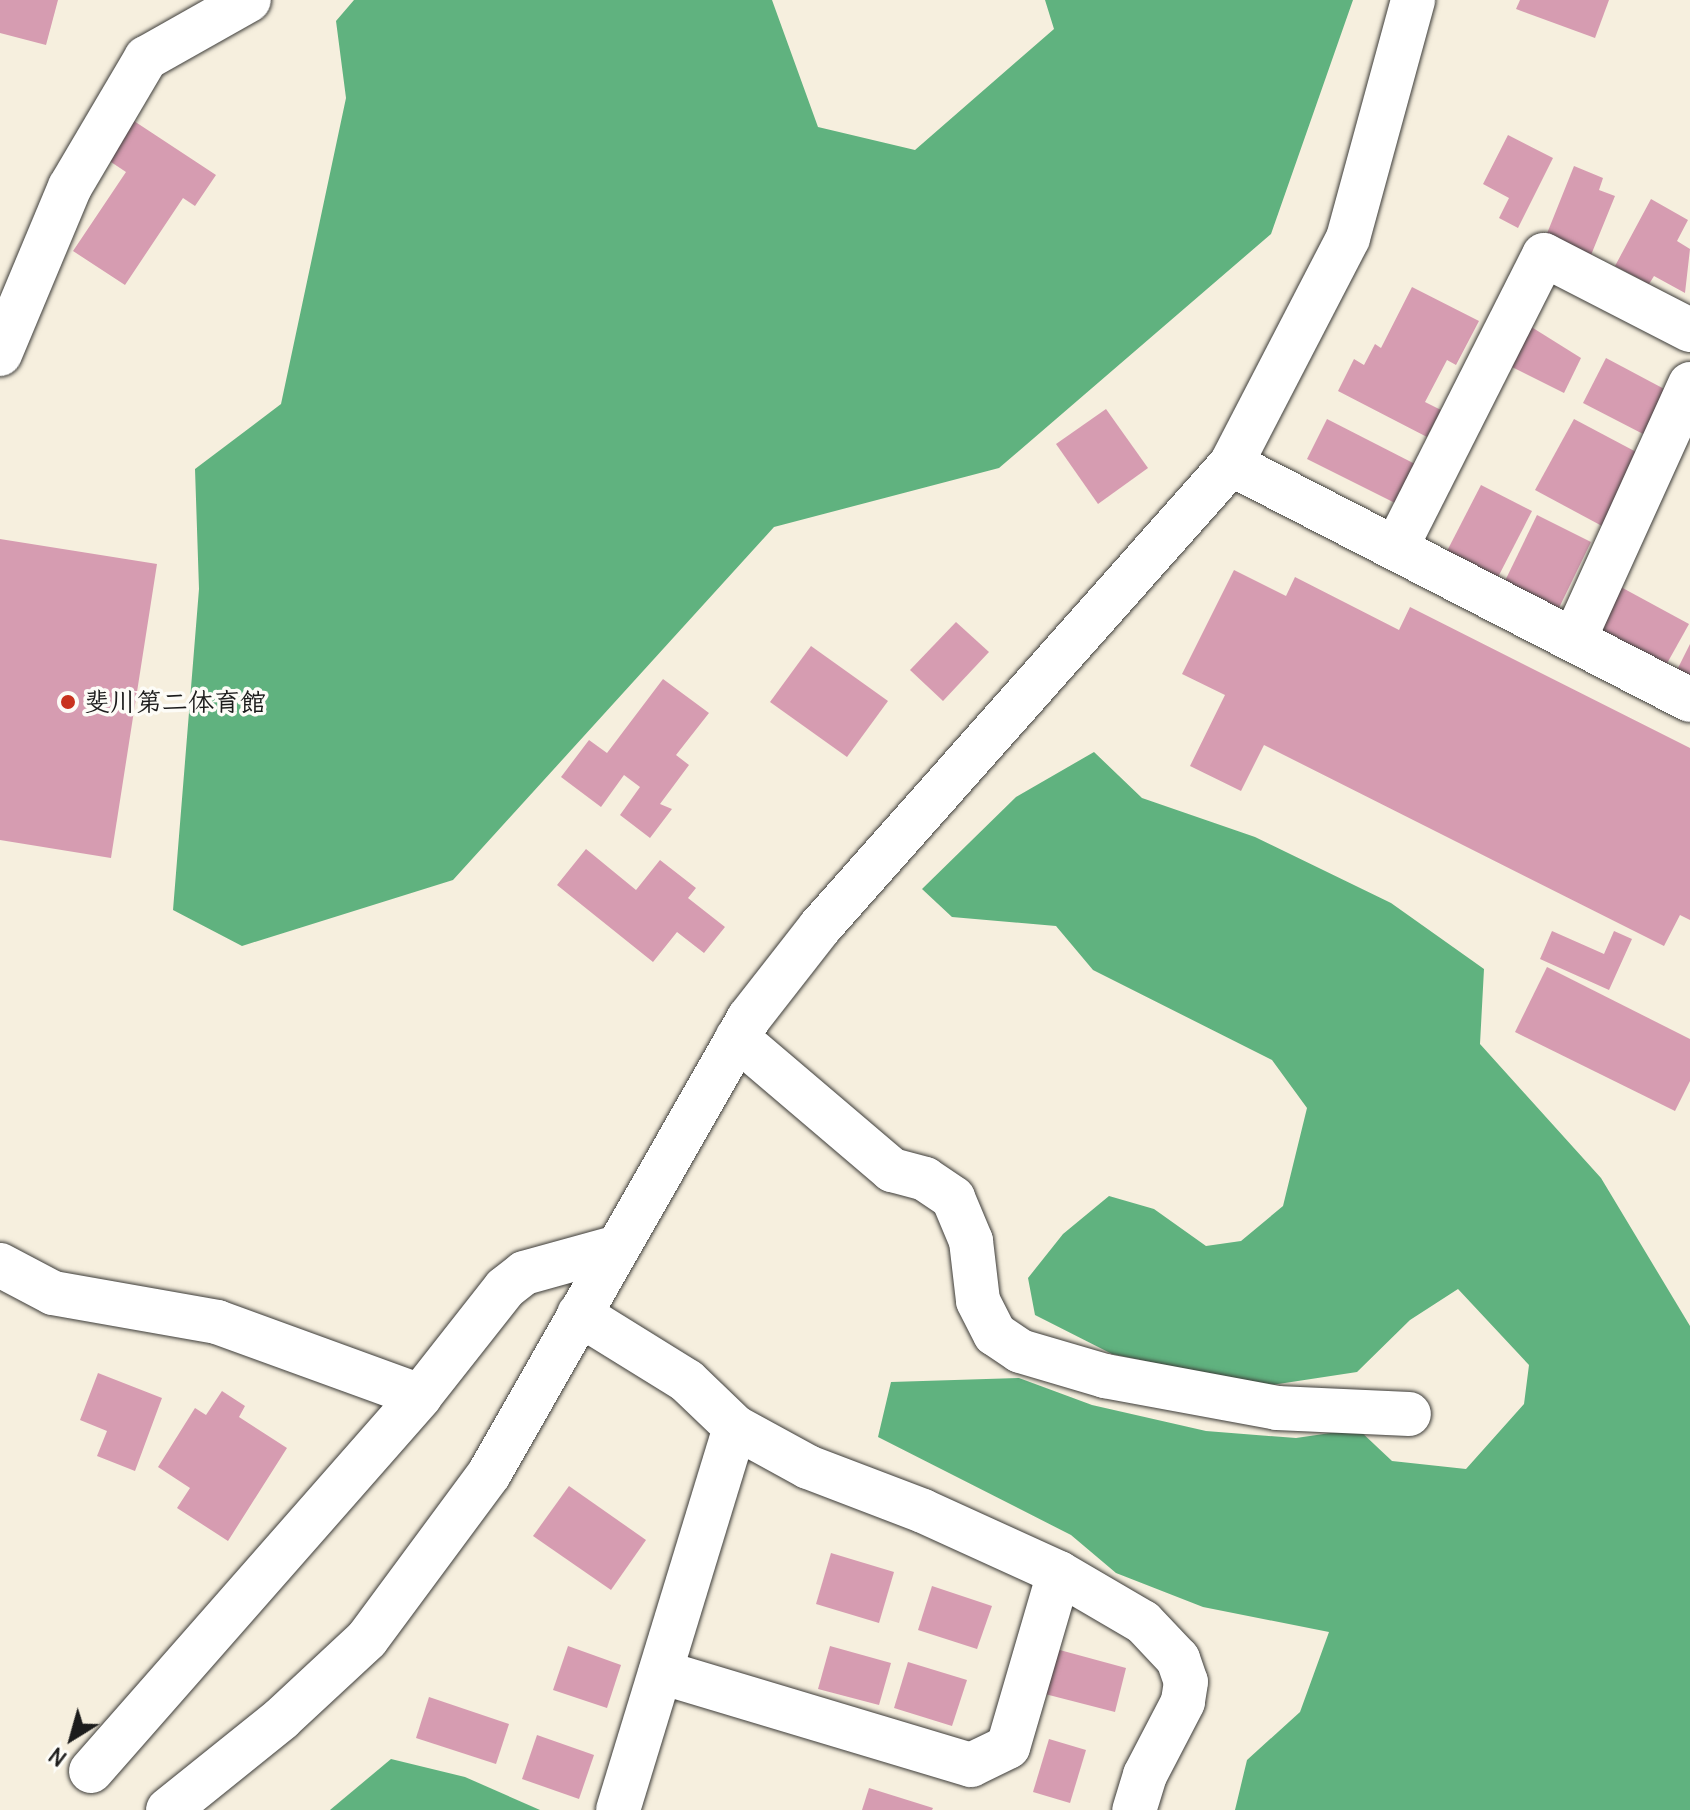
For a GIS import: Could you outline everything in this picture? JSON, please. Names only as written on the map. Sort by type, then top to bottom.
[{"type":"street","points":[[0,354],[70,187],[146,58],[249,0]]},
{"type":"street","points":[[168,1810],[281,1719],[367,1639],[489,1474],[614,1248],[737,1038],[820,927],[1231,464],[1348,238],[1413,0]]},
{"type":"street","points":[[1396,548],[1544,255],[1690,330]]},
{"type":"street","points":[[1574,640],[1690,384]]},
{"type":"street","points":[[1231,464],[1690,700]]},
{"type":"street","points":[[737,1038],[892,1170],[925,1179],[953,1198],[971,1241],[978,1301],[995,1334],[1020,1351],[1105,1376],[1277,1408],[1409,1414]]},
{"type":"street","points":[[91,1771],[420,1396],[505,1288],[524,1273],[614,1248]]},
{"type":"street","points":[[0,1265],[53,1293],[217,1322],[420,1396]]},
{"type":"street","points":[[579,1314],[687,1381],[735,1427],[808,1467],[923,1511],[1059,1573],[1143,1622],[1178,1659],[1186,1682],[1183,1702],[1145,1775],[1134,1810]]},
{"type":"street","points":[[618,1810],[735,1427]]},
{"type":"street","points":[[661,1672],[971,1765],[1008,1747],[1059,1573]]},
{"type":"green space","points":[[354,0],[772,0],[818,127],[915,150],[1054,29],[1045,0],[1353,0],[1271,234],[999,468],[774,527],[453,880],[242,946],[173,910],[199,589],[195,469],[281,404],[346,98],[336,21]]},
{"type":"green space","points":[[1094,752],[1142,798],[1255,837],[1391,903],[1484,969],[1480,1044],[1601,1178],[1690,1326],[1690,1810],[1235,1810],[1247,1760],[1300,1712],[1329,1632],[1203,1607],[1116,1573],[1071,1535],[878,1437],[891,1382],[1019,1378],[1092,1405],[1206,1431],[1296,1438],[1358,1429],[1392,1461],[1466,1469],[1524,1404],[1529,1365],[1458,1289],[1410,1320],[1357,1372],[1265,1386],[1112,1354],[1035,1315],[1028,1278],[1063,1234],[1109,1196],[1154,1209],[1206,1246],[1241,1241],[1283,1206],[1307,1108],[1272,1060],[1093,970],[1056,926],[952,917],[922,889],[1016,797]]},
{"type":"green space","points":[[391,1759],[465,1777],[540,1810],[330,1810]]},
{"type":"building","points":[[0,0],[58,0],[46,45],[0,33]]},
{"type":"building","points":[[1520,0],[1609,0],[1595,38],[1516,9]]},
{"type":"building","points":[[134,121],[216,175],[195,206],[183,198],[125,285],[73,251],[126,172],[108,160]]},
{"type":"building","points":[[1508,135],[1553,158],[1518,228],[1499,218],[1509,198],[1483,184]]},
{"type":"building","points":[[1574,166],[1603,178],[1599,190],[1615,196],[1591,255],[1546,236]]},
{"type":"building","points":[[1651,199],[1688,220],[1677,241],[1690,249],[1685,293],[1654,276],[1649,284],[1615,266]]},
{"type":"building","points":[[1412,287],[1479,321],[1456,365],[1447,360],[1425,402],[1441,410],[1427,437],[1338,391],[1354,359],[1364,365],[1375,344],[1381,348]]},
{"type":"building","points":[[1525,323],[1581,358],[1564,393],[1504,363]]},
{"type":"building","points":[[1606,358],[1668,391],[1645,435],[1583,403]]},
{"type":"building","points":[[1106,409],[1148,468],[1098,504],[1056,444]]},
{"type":"building","points":[[1327,419],[1415,464],[1395,503],[1307,459]]},
{"type":"building","points":[[1574,419],[1640,454],[1602,526],[1535,490]]},
{"type":"building","points":[[1481,485],[1532,511],[1497,579],[1446,553]]},
{"type":"building","points":[[1537,515],[1591,542],[1557,612],[1503,585]]},
{"type":"building","name":"斐川第二体育館","points":[[0,539],[157,564],[111,858],[0,840]]},
{"type":"building","points":[[1234,570],[1286,596],[1295,577],[1399,630],[1410,607],[1690,748],[1690,920],[1680,915],[1664,946],[1264,745],[1241,791],[1190,766],[1225,695],[1182,674]]},
{"type":"building","points":[[1619,586],[1689,624],[1665,667],[1597,631]]},
{"type":"building","points":[[956,622],[989,652],[943,701],[910,670]]},
{"type":"building","points":[[1690,644],[1690,679],[1676,672]]},
{"type":"building","points":[[811,646],[888,701],[847,757],[770,702]]},
{"type":"building","points":[[663,679],[709,713],[676,755],[689,765],[660,804],[672,809],[650,838],[620,815],[640,787],[624,775],[601,807],[561,777],[589,740],[607,753]]},
{"type":"building","points":[[586,849],[636,890],[660,860],[696,888],[688,898],[725,927],[704,953],[677,932],[653,962],[557,885]]},
{"type":"building","points":[[1552,931],[1604,954],[1614,931],[1632,939],[1609,990],[1540,959]]},
{"type":"building","points":[[1547,967],[1690,1039],[1690,1081],[1675,1111],[1515,1032]]},
{"type":"building","points":[[98,1373],[162,1398],[135,1471],[97,1456],[107,1431],[80,1420]]},
{"type":"building","points":[[222,1391],[245,1406],[239,1417],[287,1448],[228,1541],[177,1508],[190,1488],[158,1467],[195,1408],[206,1415]]},
{"type":"building","points":[[569,1486],[646,1540],[611,1590],[533,1536]]},
{"type":"building","points":[[831,1553],[894,1572],[879,1623],[816,1604]]},
{"type":"building","points":[[932,1586],[992,1606],[977,1649],[918,1630]]},
{"type":"building","points":[[568,1646],[621,1665],[607,1708],[553,1690]]},
{"type":"building","points":[[830,1646],[891,1663],[879,1705],[818,1689]]},
{"type":"building","points":[[1056,1649],[1126,1668],[1115,1712],[1045,1694]]},
{"type":"building","points":[[908,1662],[967,1680],[952,1726],[894,1708]]},
{"type":"building","points":[[429,1697],[509,1724],[496,1764],[416,1738]]},
{"type":"building","points":[[537,1735],[594,1755],[579,1799],[522,1779]]},
{"type":"building","points":[[1049,1739],[1086,1750],[1070,1803],[1033,1792]]},
{"type":"building","points":[[869,1788],[933,1808],[862,1810]]},
{"type":"place","name":"斐川第二体育館","points":[[68,702]]}]
